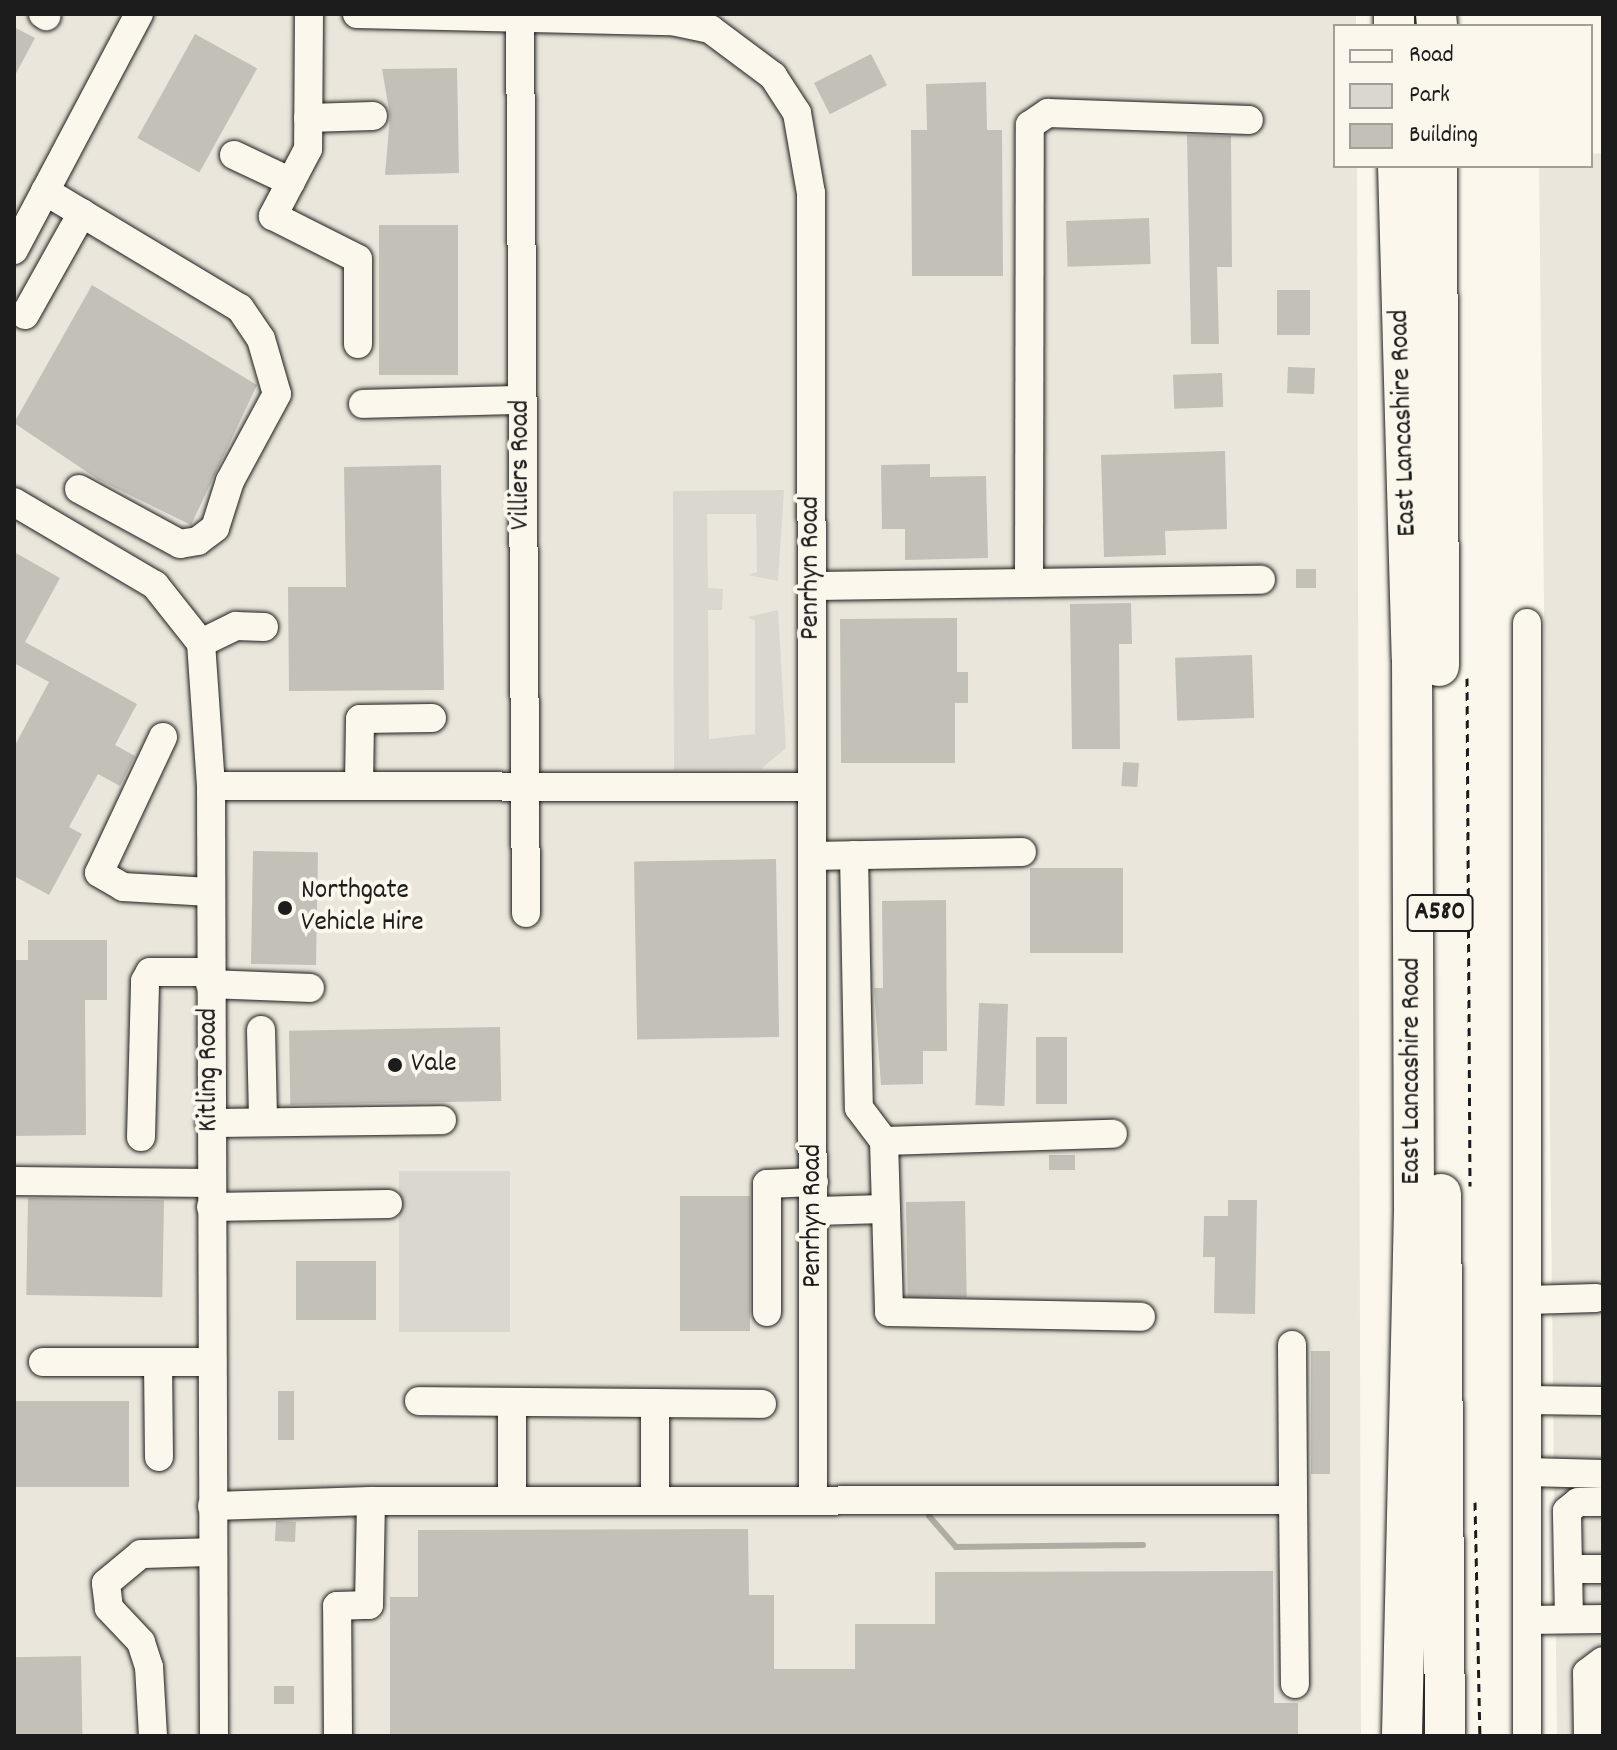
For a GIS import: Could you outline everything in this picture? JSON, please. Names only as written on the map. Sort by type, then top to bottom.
[{"type":"highway","name":"East Lancashire Road","points":[[1398,168],[1412,658],[1414,1195],[1402,1736]]},
{"type":"highway","name":"East Lancashire Road","points":[[1437,168],[1445,1736]]},
{"type":"street","points":[[14,250],[139,14]]},
{"type":"street","points":[[309,14],[308,149],[273,216],[358,259],[358,344]]},
{"type":"street","name":"Penrhyn Road","points":[[357,14],[612,17],[710,29],[773,76],[797,113],[811,193],[813,1501]]},
{"type":"street","name":"Villiers Road","points":[[520,17],[526,913]]},
{"type":"street","points":[[1029,583],[1030,125],[1048,113],[1249,120]]},
{"type":"street","points":[[308,118],[373,116]]},
{"type":"street","points":[[234,155],[291,182]]},
{"type":"street","points":[[45,191],[240,308],[261,339],[277,394],[230,481],[215,528],[198,541],[180,544],[79,489]]},
{"type":"street","points":[[25,315],[82,213]]},
{"type":"street","points":[[363,404],[521,400]]},
{"type":"street","points":[[14,502],[155,585],[201,643],[236,626],[264,627]]},
{"type":"street","points":[[813,586],[1261,580]]},
{"type":"street","points":[[1527,623],[1527,1736]]},
{"type":"street","name":"Kitling Road","points":[[201,643],[211,786],[209,978],[214,1736]]},
{"type":"street","points":[[359,785],[360,719],[432,718]]},
{"type":"street","points":[[163,737],[99,873],[123,887],[210,892]]},
{"type":"street","points":[[211,786],[812,787]]},
{"type":"street","points":[[813,856],[1022,852]]},
{"type":"street","points":[[854,855],[859,1108],[884,1141],[889,1312],[1141,1317]]},
{"type":"street","points":[[141,1137],[145,981],[150,972],[310,988]]},
{"type":"street","points":[[261,1030],[263,1119]]},
{"type":"street","points":[[210,1123],[263,1119],[442,1120]]},
{"type":"street","points":[[884,1141],[1113,1134]]},
{"type":"street","points":[[14,1181],[388,1204]]},
{"type":"street","points":[[767,1312],[767,1184],[814,1182]]},
{"type":"street","points":[[814,1211],[886,1209]]},
{"type":"street","points":[[1527,1300],[1596,1298]]},
{"type":"street","points":[[1292,1345],[1295,1684]]},
{"type":"street","points":[[43,1362],[211,1362]]},
{"type":"street","points":[[158,1362],[159,1457]]},
{"type":"street","points":[[1527,1400],[1603,1401]]},
{"type":"street","points":[[419,1401],[762,1404]]},
{"type":"street","points":[[512,1402],[512,1500]]},
{"type":"street","points":[[655,1403],[655,1500]]},
{"type":"street","points":[[1527,1472],[1603,1474]]},
{"type":"street","points":[[212,1506],[512,1500],[1293,1500]]},
{"type":"street","points":[[338,1736],[337,1606],[369,1605],[371,1501]]},
{"type":"street","points":[[1569,1619],[1570,1505],[1603,1502]]},
{"type":"street","points":[[153,1736],[149,1667],[141,1642],[109,1608],[106,1583],[141,1554],[212,1552]]},
{"type":"street","points":[[1568,1569],[1603,1569]]},
{"type":"street","points":[[1527,1620],[1603,1619]]},
{"type":"street","points":[[1430,1736],[1444,1661]]},
{"type":"street","points":[[1588,1736],[1587,1673],[1603,1661]]},
{"type":"path","points":[[1467,661],[1470,1196]]},
{"type":"path","points":[[1475,1498],[1480,1736]]},
{"type":"shaded area","points":[[14,14],[1356,14],[1356,24],[1333,24],[1333,168],[1357,168],[1361,1736],[14,1736]]},
{"type":"shaded area","points":[[1603,153],[1603,1736],[1557,1736],[1539,168],[1593,168],[1593,154]]},
{"type":"green space","points":[[784,490],[778,581],[748,575],[757,572],[756,514],[707,514],[708,588],[723,589],[722,610],[708,610],[709,739],[755,734],[755,621],[748,617],[778,610],[786,748],[761,769],[674,770],[673,491]]},
{"type":"green space","points":[[399,1171],[510,1171],[510,1332],[399,1332]]},
{"type":"building","points":[[14,27],[35,38],[14,77]]},
{"type":"building","points":[[195,34],[257,68],[199,173],[137,138]]},
{"type":"building","points":[[871,54],[887,85],[830,114],[814,83]]},
{"type":"building","points":[[457,68],[459,173],[385,175],[390,116],[382,69]]},
{"type":"building","points":[[986,82],[987,130],[1002,130],[1003,276],[912,276],[911,130],[927,130],[926,84]]},
{"type":"building","points":[[1187,135],[1231,136],[1232,267],[1217,267],[1219,344],[1191,344]]},
{"type":"building","points":[[1149,218],[1151,264],[1068,267],[1066,221]]},
{"type":"building","points":[[379,225],[458,225],[458,375],[379,375]]},
{"type":"building","points":[[92,285],[257,385],[191,525],[99,480],[14,423]]},
{"type":"building","points":[[1277,290],[1310,290],[1310,335],[1277,335]]},
{"type":"building","points":[[1288,367],[1315,368],[1314,394],[1287,393]]},
{"type":"building","points":[[1222,373],[1223,407],[1174,409],[1173,375]]},
{"type":"building","points":[[1225,451],[1227,529],[1165,531],[1166,555],[1104,557],[1101,455]]},
{"type":"building","points":[[930,464],[930,477],[986,476],[988,558],[905,560],[905,529],[882,529],[881,465]]},
{"type":"building","points":[[441,465],[444,690],[289,691],[288,587],[346,587],[344,467]]},
{"type":"building","points":[[14,552],[60,578],[25,642],[137,704],[115,745],[135,756],[120,786],[98,774],[69,827],[82,834],[49,895],[14,876],[14,747],[49,682],[14,663]]},
{"type":"building","points":[[1296,569],[1316,569],[1316,588],[1296,588]]},
{"type":"building","points":[[1131,603],[1132,644],[1119,644],[1120,749],[1072,749],[1070,604]]},
{"type":"building","points":[[957,618],[957,672],[968,672],[968,703],[955,703],[955,763],[841,763],[840,619]]},
{"type":"building","points":[[1252,655],[1254,718],[1177,721],[1175,658]]},
{"type":"building","points":[[1123,762],[1139,763],[1137,787],[1121,786]]},
{"type":"building","name":"Northgate Vehicle Hire","points":[[253,851],[318,852],[316,965],[251,964]]},
{"type":"building","points":[[776,859],[779,1037],[637,1039],[634,861]]},
{"type":"building","points":[[1030,868],[1123,868],[1123,953],[1030,953]]},
{"type":"building","points":[[946,900],[947,1051],[923,1051],[923,1084],[881,1085],[874,988],[883,988],[882,901]]},
{"type":"building","points":[[28,940],[107,940],[107,1000],[85,1000],[86,1135],[14,1136],[14,960],[28,960]]},
{"type":"building","points":[[979,1003],[1008,1004],[1004,1106],[975,1105]]},
{"type":"building","name":"Vale","points":[[500,1027],[501,1101],[290,1105],[289,1031]]},
{"type":"building","points":[[1036,1037],[1067,1037],[1067,1104],[1036,1104]]},
{"type":"building","points":[[1049,1155],[1075,1155],[1075,1170],[1049,1170]]},
{"type":"building","points":[[680,1196],[750,1196],[750,1331],[680,1331]]},
{"type":"building","points":[[28,1198],[164,1200],[162,1297],[26,1295]]},
{"type":"building","points":[[1228,1200],[1257,1200],[1255,1314],[1214,1313],[1215,1257],[1203,1257],[1204,1216],[1228,1216]]},
{"type":"building","points":[[965,1201],[967,1297],[908,1298],[906,1202]]},
{"type":"building","points":[[296,1261],[376,1261],[376,1320],[296,1320]]},
{"type":"building","points":[[1311,1351],[1330,1351],[1330,1474],[1311,1474]]},
{"type":"building","points":[[278,1391],[294,1391],[294,1440],[278,1440]]},
{"type":"building","points":[[14,1401],[129,1401],[129,1487],[14,1487]]},
{"type":"building","points":[[276,1521],[296,1522],[295,1542],[275,1541]]},
{"type":"building","points":[[748,1529],[749,1595],[774,1595],[774,1669],[855,1669],[855,1624],[935,1624],[935,1572],[1273,1571],[1274,1703],[1298,1703],[1298,1736],[390,1736],[390,1597],[418,1597],[418,1530]]},
{"type":"building","points":[[81,1656],[82,1736],[15,1736],[14,1657]]},
{"type":"building","points":[[274,1686],[294,1686],[294,1704],[274,1704]]},
{"type":"waterway","points":[[929,1516],[956,1547],[1143,1545]]},
{"type":"place","name":"Northgate Vehicle Hire","points":[[285,908]]},
{"type":"place","name":"Vale","points":[[395,1065]]}]
